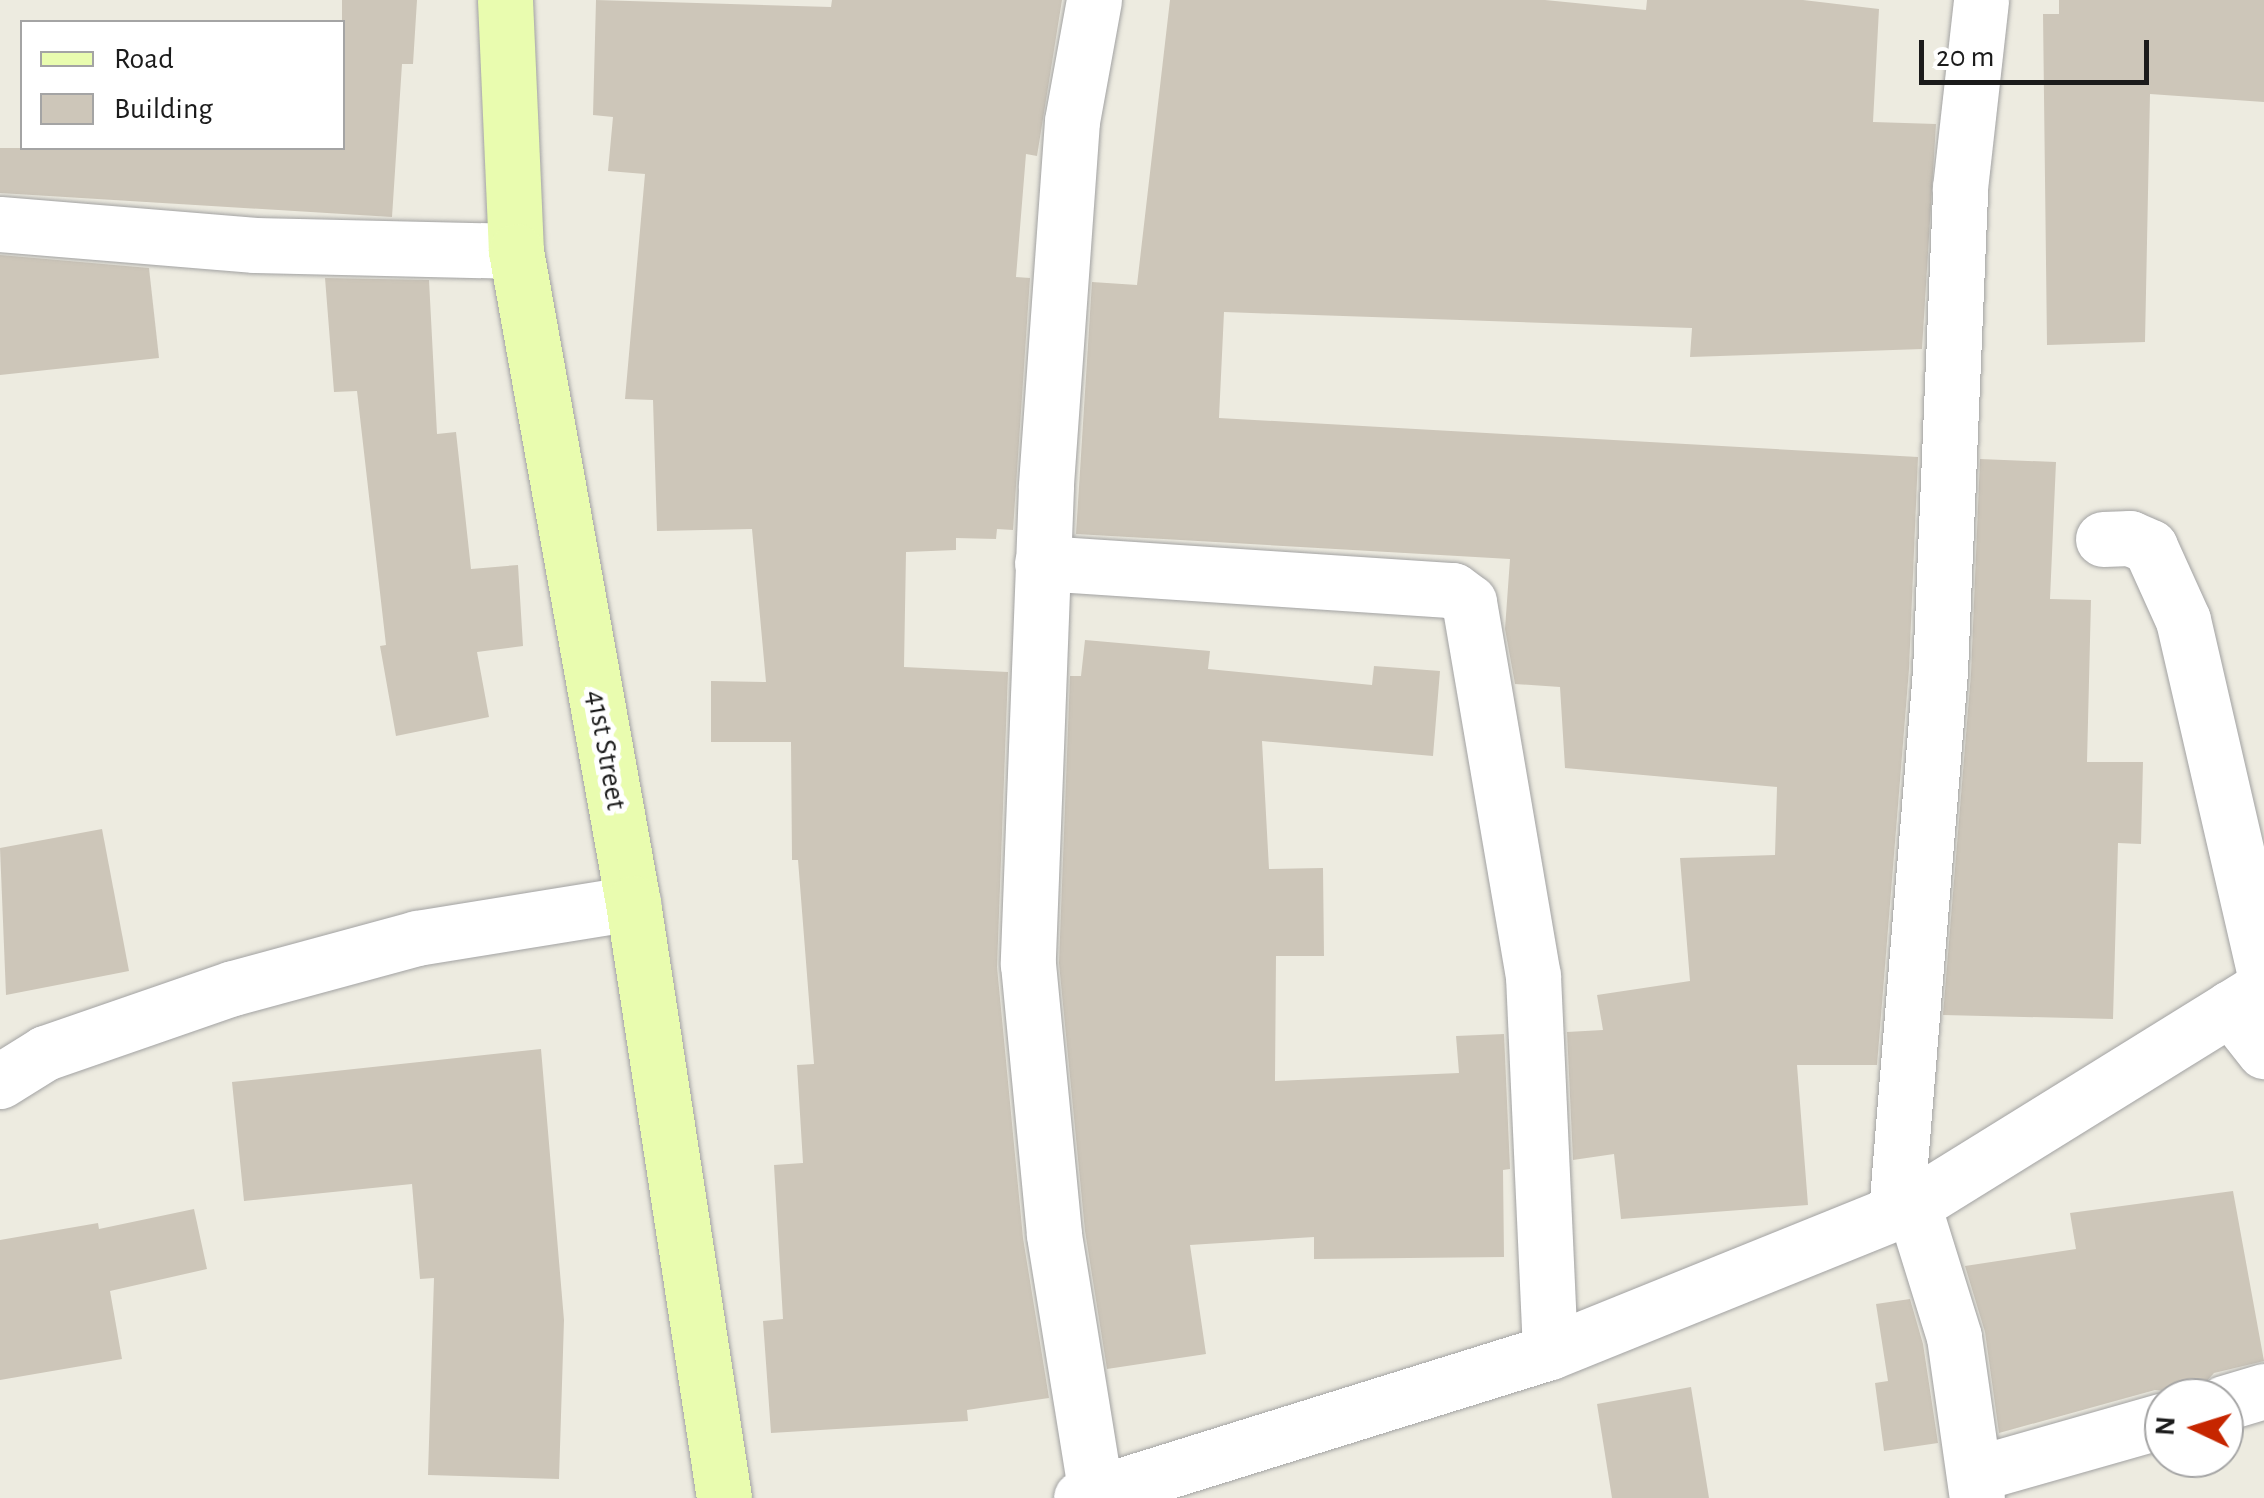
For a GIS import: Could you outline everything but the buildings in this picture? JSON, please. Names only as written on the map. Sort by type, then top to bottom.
[{"type":"main road","name":"41st Street","points":[[505,0],[516,251],[633,903],[724,1498]]},
{"type":"street","points":[[1094,0],[1072,121],[1042,563],[1028,964],[1054,1236],[1088,1496],[1550,1352],[1904,1209],[2253,989]]},
{"type":"street","points":[[1980,0],[1960,188],[1940,671],[1904,1209],[1954,1336],[1976,1486],[2144,1427]]},
{"type":"street","points":[[0,224],[255,245],[516,251]]},
{"type":"street","points":[[2103,539],[2130,538],[2150,547],[2183,620],[2264,1051]]},
{"type":"street","points":[[1042,563],[1453,590],[1469,602],[1533,976],[1550,1352]]},
{"type":"street","points":[[0,1081],[45,1053],[233,988],[416,938],[633,903]]}]
